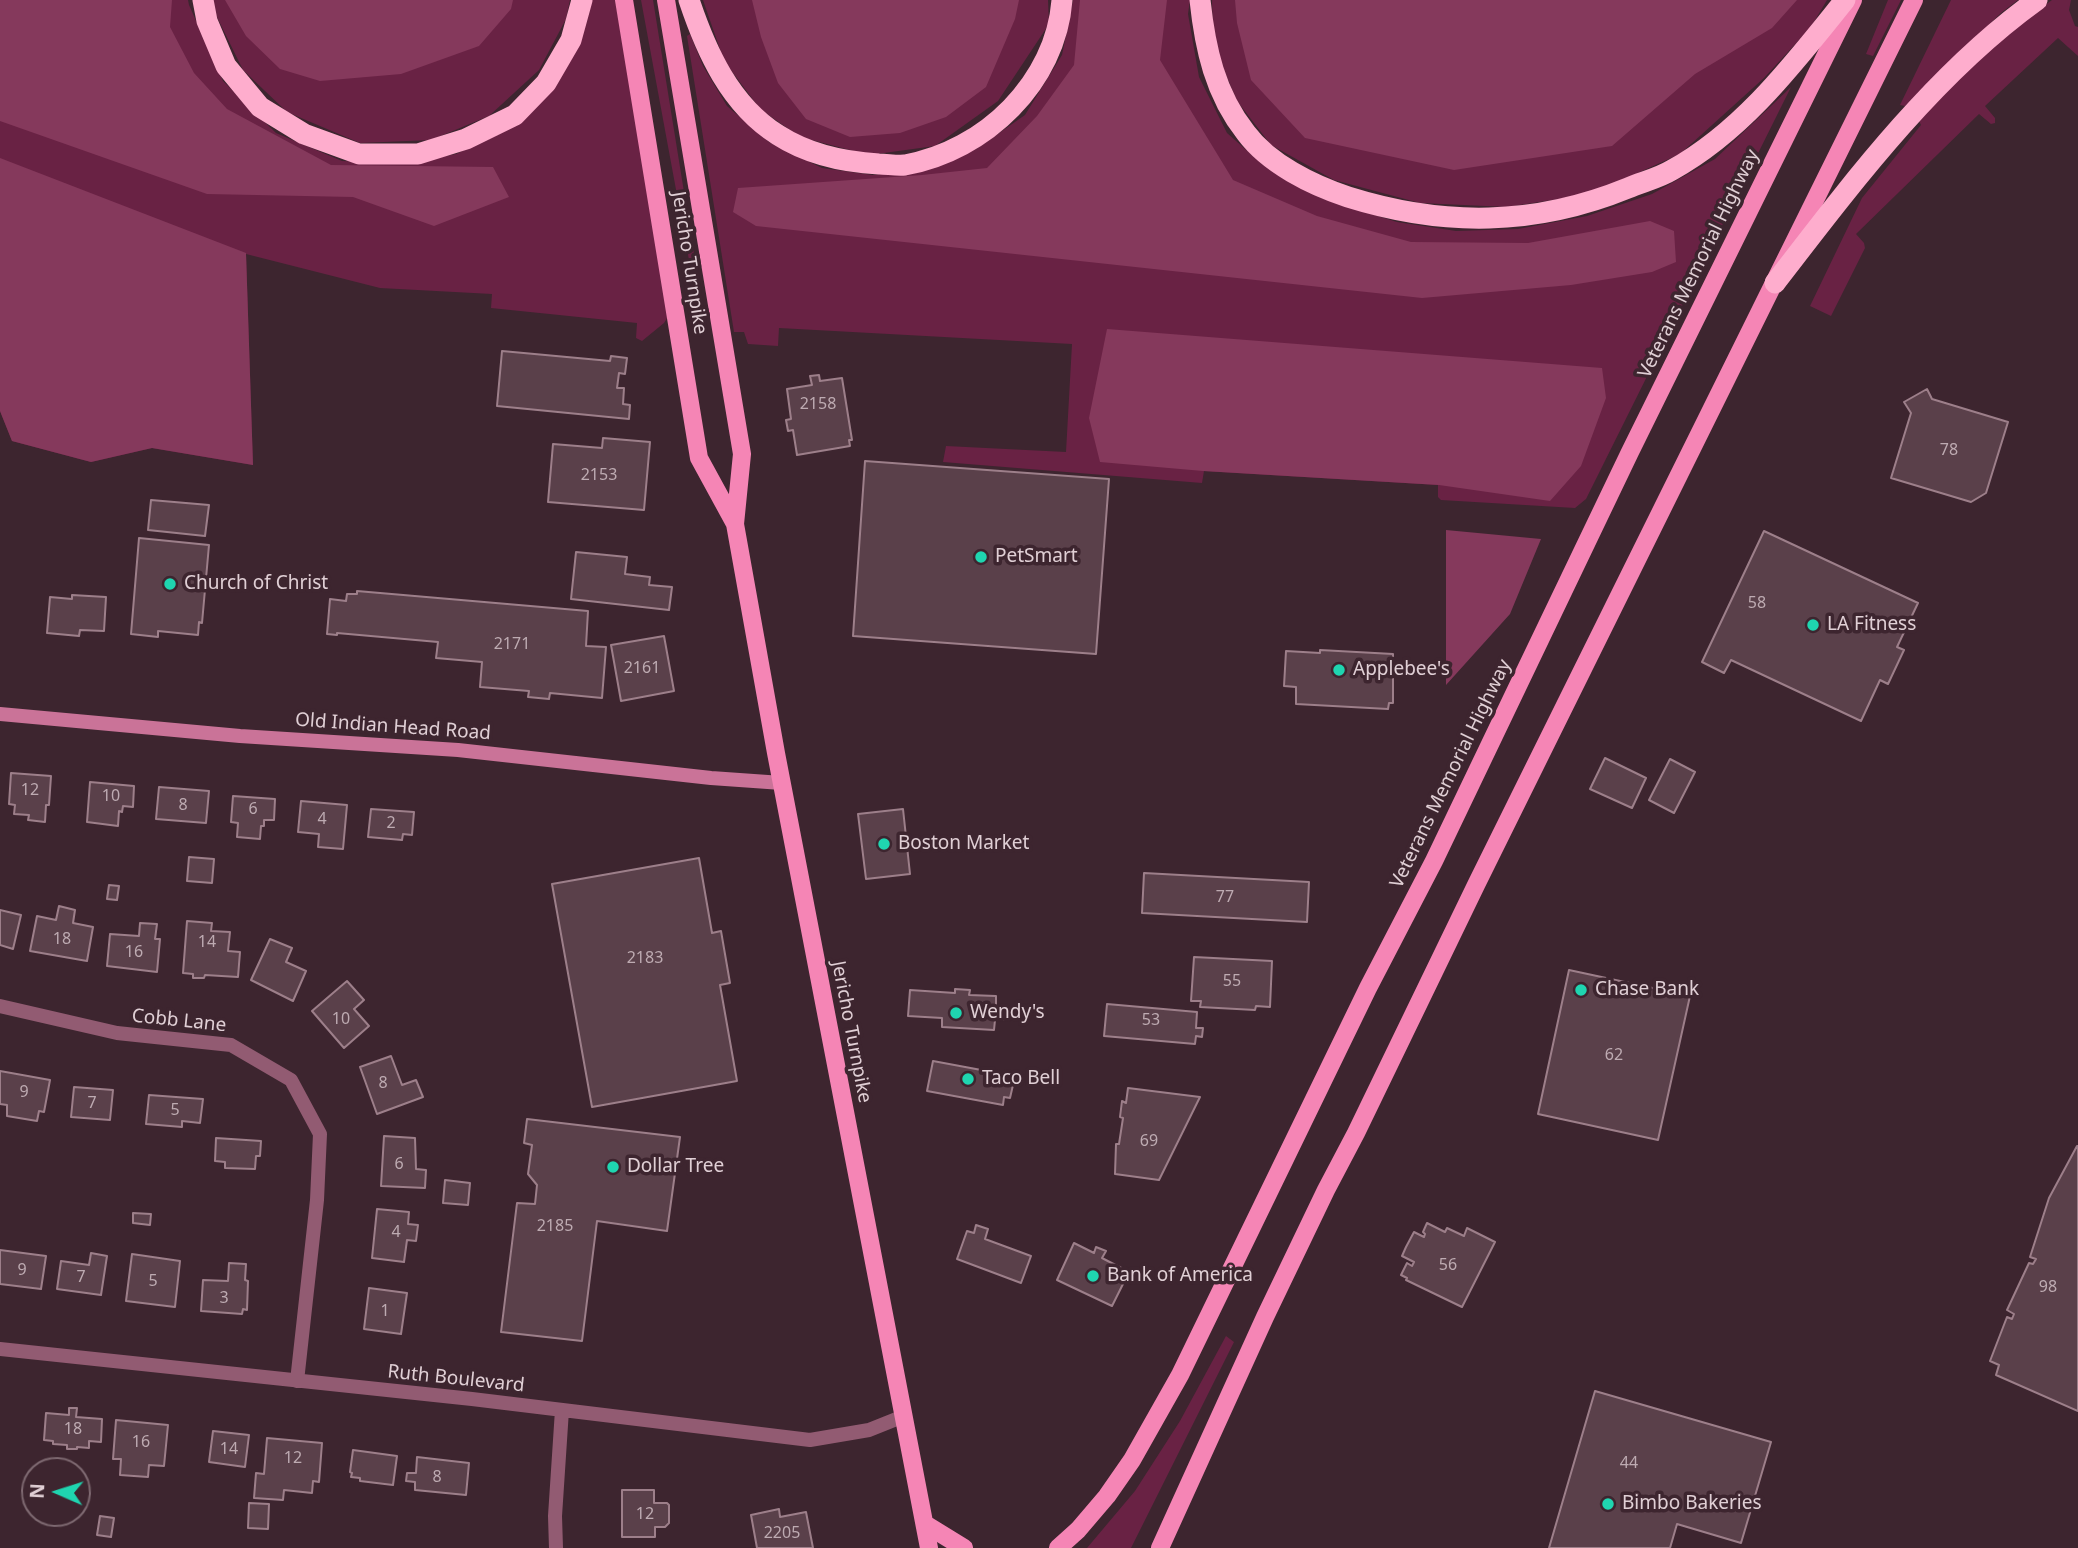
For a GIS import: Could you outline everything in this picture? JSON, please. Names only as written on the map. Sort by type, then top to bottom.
[{"type":"highway","points":[[203,0],[207,21],[226,66],[260,107],[304,134],[359,155],[418,154],[466,139],[515,115],[546,83],[571,40],[582,0]]},
{"type":"highway","points":[[689,0],[704,43],[721,75],[747,107],[776,134],[814,154],[856,162],[903,165],[951,152],[989,129],[1025,96],[1048,55],[1061,13],[1062,0]]},
{"type":"highway","points":[[1200,0],[1208,57],[1224,101],[1247,135],[1284,167],[1327,190],[1381,207],[1438,217],[1483,220],[1529,216],[1573,208],[1672,171],[1730,130],[1802,53],[1845,0]]},
{"type":"highway","points":[[1775,283],[1901,127],[1967,60],[2037,0]]},
{"type":"main road","name":"Jericho Turnpike","points":[[624,0],[699,458],[735,524]]},
{"type":"main road","name":"Jericho Turnpike","points":[[666,0],[742,454],[735,524],[929,1548]]},
{"type":"main road","name":"Veterans Memorial Highway","points":[[1058,1548],[1078,1530],[1107,1496],[1132,1460],[1180,1375],[1368,988],[1434,861],[1630,452],[1853,0]]},
{"type":"main road","points":[[1160,1548],[1326,1190],[1914,0]]},
{"type":"main road","points":[[925,1524],[964,1548]]},
{"type":"street","name":"Old Indian Head Road","points":[[0,714],[240,736],[458,750],[711,778],[782,783]]},
{"type":"street","name":"Cobb Lane","points":[[0,1006],[117,1033],[231,1045],[291,1080],[320,1134],[317,1200],[297,1381]]},
{"type":"street","name":"Ruth Boulevard","points":[[0,1349],[562,1410],[810,1440],[869,1430],[904,1416]]},
{"type":"street","points":[[556,1548],[555,1516],[562,1410]]},
{"type":"shaded area","points":[[0,0],[188,0],[223,81],[276,133],[342,161],[407,163],[456,154],[501,133],[591,0],[615,0],[671,312],[664,323],[642,341],[636,338],[637,323],[491,308],[492,294],[380,288],[246,254],[253,465],[152,448],[91,462],[12,441],[0,411]]},
{"type":"shaded area","points":[[0,0],[172,0],[170,27],[194,73],[227,109],[331,165],[493,167],[509,197],[434,226],[353,197],[207,194],[0,121]]},
{"type":"shaded area","points":[[211,0],[570,0],[566,19],[539,70],[489,116],[431,140],[360,143],[287,112],[243,70]]},
{"type":"shaded area","points":[[225,0],[513,0],[511,9],[479,46],[401,74],[320,81],[280,69],[246,36]]},
{"type":"shaded area","points":[[641,0],[653,0],[695,260],[689,260]]},
{"type":"shaded area","points":[[703,0],[1048,0],[1049,24],[998,101],[935,146],[869,155],[800,137],[760,109],[724,61]]},
{"type":"shaded area","points":[[752,0],[1019,0],[1015,19],[986,87],[946,117],[900,133],[850,137],[806,119],[778,83],[761,37]]},
{"type":"shaded area","points":[[1073,0],[1190,0],[1188,14],[1199,77],[1227,133],[1261,163],[1321,198],[1397,222],[1456,231],[1518,229],[1587,216],[1652,194],[1715,159],[1791,87],[1586,499],[1575,508],[1441,500],[1438,497],[1438,485],[1204,471],[1202,483],[943,462],[946,446],[1066,452],[1072,344],[779,328],[778,346],[748,344],[744,332],[734,332],[687,36],[690,34],[703,66],[727,106],[769,142],[822,168],[873,175],[917,170],[976,149],[1025,115],[1062,55]]},
{"type":"shaded area","points":[[1080,0],[1167,0],[1160,60],[1233,180],[1317,216],[1411,242],[1528,243],[1650,221],[1674,231],[1676,262],[1652,272],[1571,285],[1422,298],[756,226],[733,212],[738,188],[987,168],[1037,116],[1074,65]]},
{"type":"shaded area","points":[[1212,0],[1827,0],[1811,27],[1764,78],[1680,154],[1591,194],[1507,207],[1420,203],[1334,180],[1271,145],[1237,101],[1213,44]]},
{"type":"shaded area","points":[[1235,0],[1797,0],[1772,28],[1695,74],[1612,146],[1454,170],[1305,138],[1251,80],[1237,23]]},
{"type":"shaded area","points":[[1888,0],[1901,0],[1873,56],[1866,54]]},
{"type":"shaded area","points":[[1951,0],[2018,0],[2001,13],[1905,106],[1900,105]]},
{"type":"shaded area","points":[[2052,0],[2071,0],[2069,10],[2075,26],[2078,27],[2078,56],[2058,38],[1985,106],[1995,118],[1995,123],[1991,124],[1979,114],[1856,234],[1865,248],[1831,316],[1810,306],[1862,198],[1921,125],[1919,121],[1982,56]]},
{"type":"shaded area","points":[[0,158],[246,253],[253,465],[152,448],[91,462],[12,441],[0,411]]},
{"type":"shaded area","points":[[1107,329],[1602,368],[1606,398],[1581,466],[1550,501],[1439,485],[1100,462],[1089,418]]},
{"type":"shaded area","points":[[1446,530],[1541,539],[1510,614],[1446,685]]},
{"type":"shaded area","points":[[1226,1336],[1234,1342],[1131,1548],[1087,1548],[1135,1491],[1180,1421]]},
{"type":"building","points":[[502,351],[610,361],[611,356],[627,358],[625,374],[619,373],[617,388],[624,388],[623,404],[630,405],[629,419],[497,406]]},
{"type":"building","points":[[819,375],[820,381],[842,378],[852,440],[849,440],[850,446],[797,455],[793,430],[788,431],[786,420],[791,419],[787,389],[812,385],[810,376]]},
{"type":"building","points":[[1927,389],[1932,399],[2008,422],[1986,493],[1971,502],[1891,478],[1911,413],[1904,402]]},
{"type":"building","points":[[603,438],[650,442],[644,510],[548,502],[553,444],[602,448]]},
{"type":"building","name":"PetSmart","points":[[865,461],[1109,479],[1096,654],[853,636]]},
{"type":"building","points":[[151,500],[209,505],[205,536],[148,530]]},
{"type":"building","name":"LA Fitness","points":[[1764,531],[1918,603],[1897,647],[1904,650],[1888,684],[1880,680],[1861,721],[1731,660],[1724,673],[1702,662]]},
{"type":"building","name":"Church of Christ","points":[[139,538],[209,545],[202,623],[199,622],[198,635],[158,631],[158,637],[131,634]]},
{"type":"building","points":[[576,552],[627,557],[625,574],[650,577],[649,585],[672,587],[669,610],[571,599]]},
{"type":"building","points":[[357,591],[588,611],[586,646],[606,647],[602,698],[550,693],[549,699],[528,697],[529,691],[480,687],[482,662],[436,658],[438,642],[327,634],[330,599],[346,601],[347,594],[357,594]]},
{"type":"building","points":[[72,595],[106,597],[104,631],[80,630],[79,636],[47,633],[50,597],[72,599]]},
{"type":"building","points":[[664,636],[674,691],[621,701],[611,645]]},
{"type":"building","name":"Applebee's","points":[[1320,650],[1393,654],[1393,703],[1389,703],[1388,709],[1296,704],[1296,687],[1284,686],[1286,651],[1320,653]]},
{"type":"building","points":[[1605,758],[1646,778],[1632,808],[1590,789]]},
{"type":"building","points":[[1670,759],[1695,772],[1674,813],[1649,800]]},
{"type":"building","points":[[11,773],[51,776],[45,822],[28,820],[29,815],[14,814],[15,805],[9,804]]},
{"type":"building","points":[[90,782],[134,786],[133,807],[123,806],[122,812],[119,811],[118,826],[87,822]]},
{"type":"building","points":[[159,787],[209,791],[206,823],[156,819]]},
{"type":"building","points":[[233,796],[275,799],[274,820],[264,820],[260,839],[237,837],[238,823],[231,822]]},
{"type":"building","points":[[301,801],[347,805],[343,849],[318,847],[319,834],[298,832]]},
{"type":"building","points":[[371,809],[414,812],[412,835],[403,834],[402,840],[368,837]]},
{"type":"building","name":"Boston Market","points":[[903,809],[910,874],[866,879],[858,814]]},
{"type":"building","points":[[189,857],[214,859],[212,883],[187,881]]},
{"type":"building","points":[[699,858],[712,933],[721,931],[730,983],[720,985],[737,1081],[592,1107],[552,884]]},
{"type":"building","points":[[1144,873],[1309,882],[1307,922],[1142,913]]},
{"type":"building","points":[[109,885],[119,886],[117,900],[107,899]]},
{"type":"building","points":[[59,906],[75,910],[73,923],[93,927],[87,961],[30,951],[37,916],[56,920]]},
{"type":"building","points":[[0,910],[21,915],[13,949],[0,945]]},
{"type":"building","points":[[187,921],[212,923],[211,931],[230,932],[228,951],[240,952],[238,977],[205,975],[204,978],[193,978],[193,974],[183,973]]},
{"type":"building","points":[[140,923],[157,924],[155,939],[160,939],[157,972],[107,966],[110,934],[139,936]]},
{"type":"building","points":[[270,939],[292,948],[286,962],[306,971],[293,1001],[251,980]]},
{"type":"building","points":[[1194,957],[1272,961],[1270,1007],[1256,1006],[1255,1010],[1200,1007],[1201,1001],[1191,1001]]},
{"type":"building","points":[[1569,970],[1690,996],[1658,1140],[1538,1114]]},
{"type":"building","points":[[347,981],[364,1000],[354,1009],[369,1026],[344,1048],[312,1011]]},
{"type":"building","name":"Wendy's","points":[[955,989],[970,990],[969,995],[996,996],[996,1008],[1005,1009],[1004,1020],[995,1020],[994,1030],[942,1027],[942,1018],[908,1016],[910,990],[955,993]]},
{"type":"building","points":[[1107,1004],[1197,1012],[1196,1028],[1203,1028],[1202,1037],[1196,1036],[1195,1044],[1104,1036]]},
{"type":"building","points":[[391,1056],[402,1085],[416,1080],[423,1097],[377,1114],[360,1067]]},
{"type":"building","name":"Taco Bell","points":[[933,1061],[1008,1075],[1006,1083],[1013,1085],[1010,1098],[1004,1097],[1003,1105],[927,1091]]},
{"type":"building","points":[[0,1071],[50,1080],[44,1112],[39,1111],[37,1121],[7,1116],[7,1105],[0,1104]]},
{"type":"building","points":[[74,1087],[113,1090],[110,1120],[71,1117]]},
{"type":"building","points":[[1128,1088],[1200,1097],[1159,1180],[1115,1174],[1116,1144],[1119,1144],[1123,1118],[1120,1117],[1122,1101],[1126,1103]]},
{"type":"building","points":[[149,1095],[203,1099],[200,1123],[182,1121],[182,1127],[146,1124]]},
{"type":"building","points":[[527,1119],[680,1137],[667,1231],[597,1221],[582,1341],[501,1332],[517,1203],[535,1204],[537,1185],[528,1174],[532,1145],[524,1143]]},
{"type":"building","points":[[384,1136],[415,1138],[416,1169],[426,1170],[425,1188],[381,1186]]},
{"type":"building","points":[[216,1138],[261,1141],[260,1156],[256,1156],[255,1169],[225,1168],[225,1162],[215,1161]]},
{"type":"building","points":[[2077,1146],[2078,1411],[1996,1375],[1999,1365],[1990,1361],[2007,1317],[2012,1319],[2014,1314],[2007,1310],[2029,1263],[2033,1264],[2036,1259],[2030,1257],[2049,1198]]},
{"type":"building","points":[[445,1180],[470,1183],[468,1205],[443,1203]]},
{"type":"building","points":[[377,1209],[409,1212],[408,1224],[418,1225],[416,1241],[407,1240],[404,1262],[372,1258]]},
{"type":"building","points":[[133,1213],[151,1214],[150,1225],[133,1223]]},
{"type":"building","points":[[1427,1223],[1445,1232],[1447,1228],[1464,1236],[1467,1228],[1495,1242],[1462,1307],[1406,1280],[1407,1278],[1401,1275],[1407,1263],[1412,1266],[1414,1262],[1402,1256],[1406,1247],[1414,1232],[1424,1237]]},
{"type":"building","points":[[976,1225],[988,1229],[985,1239],[1031,1256],[1021,1283],[957,1259],[967,1231],[974,1233]]},
{"type":"building","name":"Bank of America","points":[[1074,1243],[1094,1253],[1096,1247],[1106,1251],[1102,1258],[1129,1272],[1112,1306],[1057,1280]]},
{"type":"building","points":[[0,1250],[46,1256],[41,1289],[0,1284]]},
{"type":"building","points":[[91,1253],[107,1256],[101,1295],[57,1289],[61,1261],[89,1265]]},
{"type":"building","points":[[132,1254],[180,1261],[175,1307],[126,1301]]},
{"type":"building","points":[[229,1263],[246,1264],[247,1310],[243,1309],[242,1314],[201,1311],[203,1280],[228,1281]]},
{"type":"building","points":[[369,1288],[407,1293],[401,1334],[364,1329]]},
{"type":"building","points":[[1595,1391],[1771,1442],[1741,1543],[1677,1524],[1670,1548],[1549,1548]]},
{"type":"building","points":[[69,1408],[77,1408],[76,1417],[102,1419],[101,1442],[89,1441],[89,1448],[67,1449],[67,1445],[44,1440],[46,1413],[69,1415]]},
{"type":"building","points":[[116,1420],[168,1425],[164,1466],[149,1465],[148,1477],[120,1475],[121,1459],[113,1459]]},
{"type":"building","points":[[213,1431],[249,1435],[245,1467],[209,1462]]},
{"type":"building","points":[[267,1438],[322,1443],[319,1482],[313,1481],[312,1493],[284,1490],[283,1500],[254,1498],[256,1473],[264,1474]]},
{"type":"building","points":[[353,1450],[397,1456],[393,1485],[360,1481],[360,1478],[351,1477]]},
{"type":"building","points":[[417,1457],[469,1463],[466,1495],[415,1490],[415,1482],[406,1481],[407,1473],[416,1473]]},
{"type":"building","points":[[622,1490],[654,1490],[654,1503],[669,1505],[669,1523],[665,1527],[655,1527],[655,1537],[622,1537]]},
{"type":"building","points":[[249,1503],[269,1504],[268,1529],[248,1528]]},
{"type":"building","points":[[779,1509],[780,1517],[806,1512],[813,1548],[757,1548],[751,1515]]},
{"type":"building","points":[[100,1516],[114,1518],[111,1537],[97,1535]]},
{"type":"place","name":"PetSmart","points":[[981,557]]},
{"type":"place","name":"Church of Christ","points":[[170,584]]},
{"type":"place","name":"LA Fitness","points":[[1813,625]]},
{"type":"place","name":"Applebee's","points":[[1339,670]]},
{"type":"place","name":"Boston Market","points":[[884,844]]},
{"type":"place","name":"Chase Bank","points":[[1581,990]]},
{"type":"place","name":"Wendy's","points":[[956,1013]]},
{"type":"place","name":"Taco Bell","points":[[968,1079]]},
{"type":"place","name":"Dollar Tree","points":[[613,1167]]},
{"type":"place","name":"Bank of America","points":[[1093,1276]]},
{"type":"place","name":"Bimbo Bakeries","points":[[1608,1504]]}]
